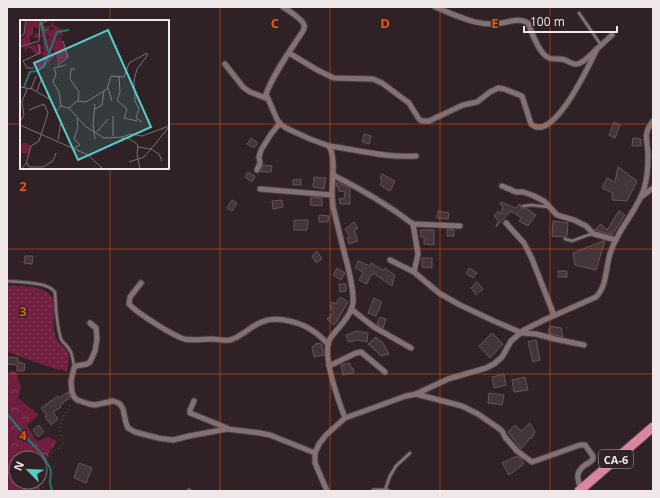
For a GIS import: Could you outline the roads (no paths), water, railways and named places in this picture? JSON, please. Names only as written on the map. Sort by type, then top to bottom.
[{"type":"highway","name":"CA-6","points":[[580,490],[653,427]]},
{"type":"street","points":[[283,7],[301,20],[305,27],[268,88],[266,94],[280,123],[291,132],[329,146],[384,155],[416,156]]},
{"type":"street","points":[[435,7],[472,21],[490,24],[498,24],[514,20],[524,21],[528,23],[544,56],[556,60],[561,59],[576,65],[585,60],[612,35]]},
{"type":"street","points":[[289,53],[334,78],[373,79],[382,83],[409,103],[419,119],[422,121],[429,121],[463,105],[477,102],[498,88],[504,89],[522,96],[531,124],[538,128],[546,126],[556,119],[571,97],[599,48]]},
{"type":"street","points":[[225,64],[243,86],[250,92],[268,99]]},
{"type":"street","points":[[326,491],[315,463],[315,453],[319,444],[326,435],[345,418],[406,396],[416,394],[448,379],[486,368],[494,364],[502,357],[511,341],[528,328],[596,296],[601,292],[606,276],[610,252],[644,188],[648,156],[646,135],[647,130],[653,121]]},
{"type":"street","points":[[257,170],[260,163],[259,157],[261,150],[280,123]]},
{"type":"street","points":[[329,146],[332,151],[333,207],[353,294],[351,309],[330,339],[327,352],[337,399],[345,418]]},
{"type":"street","points":[[333,175],[404,216],[413,224],[418,254],[414,272]]},
{"type":"street","points":[[502,186],[516,192],[523,192],[544,201],[557,215],[574,220],[586,226],[594,234],[616,240]]},
{"type":"street","points":[[640,197],[653,188]]},
{"type":"street","points":[[260,189],[332,195]]},
{"type":"street","points":[[506,223],[524,242],[554,315]]},
{"type":"street","points":[[413,224],[460,226]]},
{"type":"street","points":[[390,260],[414,272],[439,293],[460,305],[522,332],[584,345]]},
{"type":"street","points":[[141,283],[130,297],[129,304],[149,320],[184,339],[230,340],[243,334],[260,322],[280,319],[300,324],[316,332],[328,344]]},
{"type":"street","points":[[351,309],[374,326],[411,348]]},
{"type":"street","points":[[90,323],[96,328],[97,339],[95,351],[90,362],[74,368],[71,381],[72,392],[77,400],[89,404],[113,401],[116,402],[120,404],[123,409],[128,428],[135,432],[158,438],[173,440],[227,428]]},
{"type":"street","points":[[330,366],[361,352],[385,372]]},
{"type":"street","points":[[416,394],[462,406],[478,414],[497,426],[502,431],[505,438],[517,451],[532,462],[580,445],[585,446],[593,456],[593,459],[578,472],[577,476],[580,490]]},
{"type":"street","points":[[194,401],[190,413],[227,428],[270,435],[315,453]]},
{"type":"street","points":[[374,491],[386,491]]},
{"type":"lane","points":[[579,13],[599,48]]},
{"type":"lane","points":[[523,206],[531,205],[550,207]]},
{"type":"lane","points":[[564,239],[572,241],[594,234]]},
{"type":"lane","points":[[7,281],[39,284],[55,292],[60,335],[62,342],[70,350],[74,368]]},
{"type":"lane","points":[[386,491],[390,476],[396,466],[410,453]]},
{"type":"waterway","points":[[7,414],[41,453],[49,466],[51,471],[50,483],[52,491]]}]
